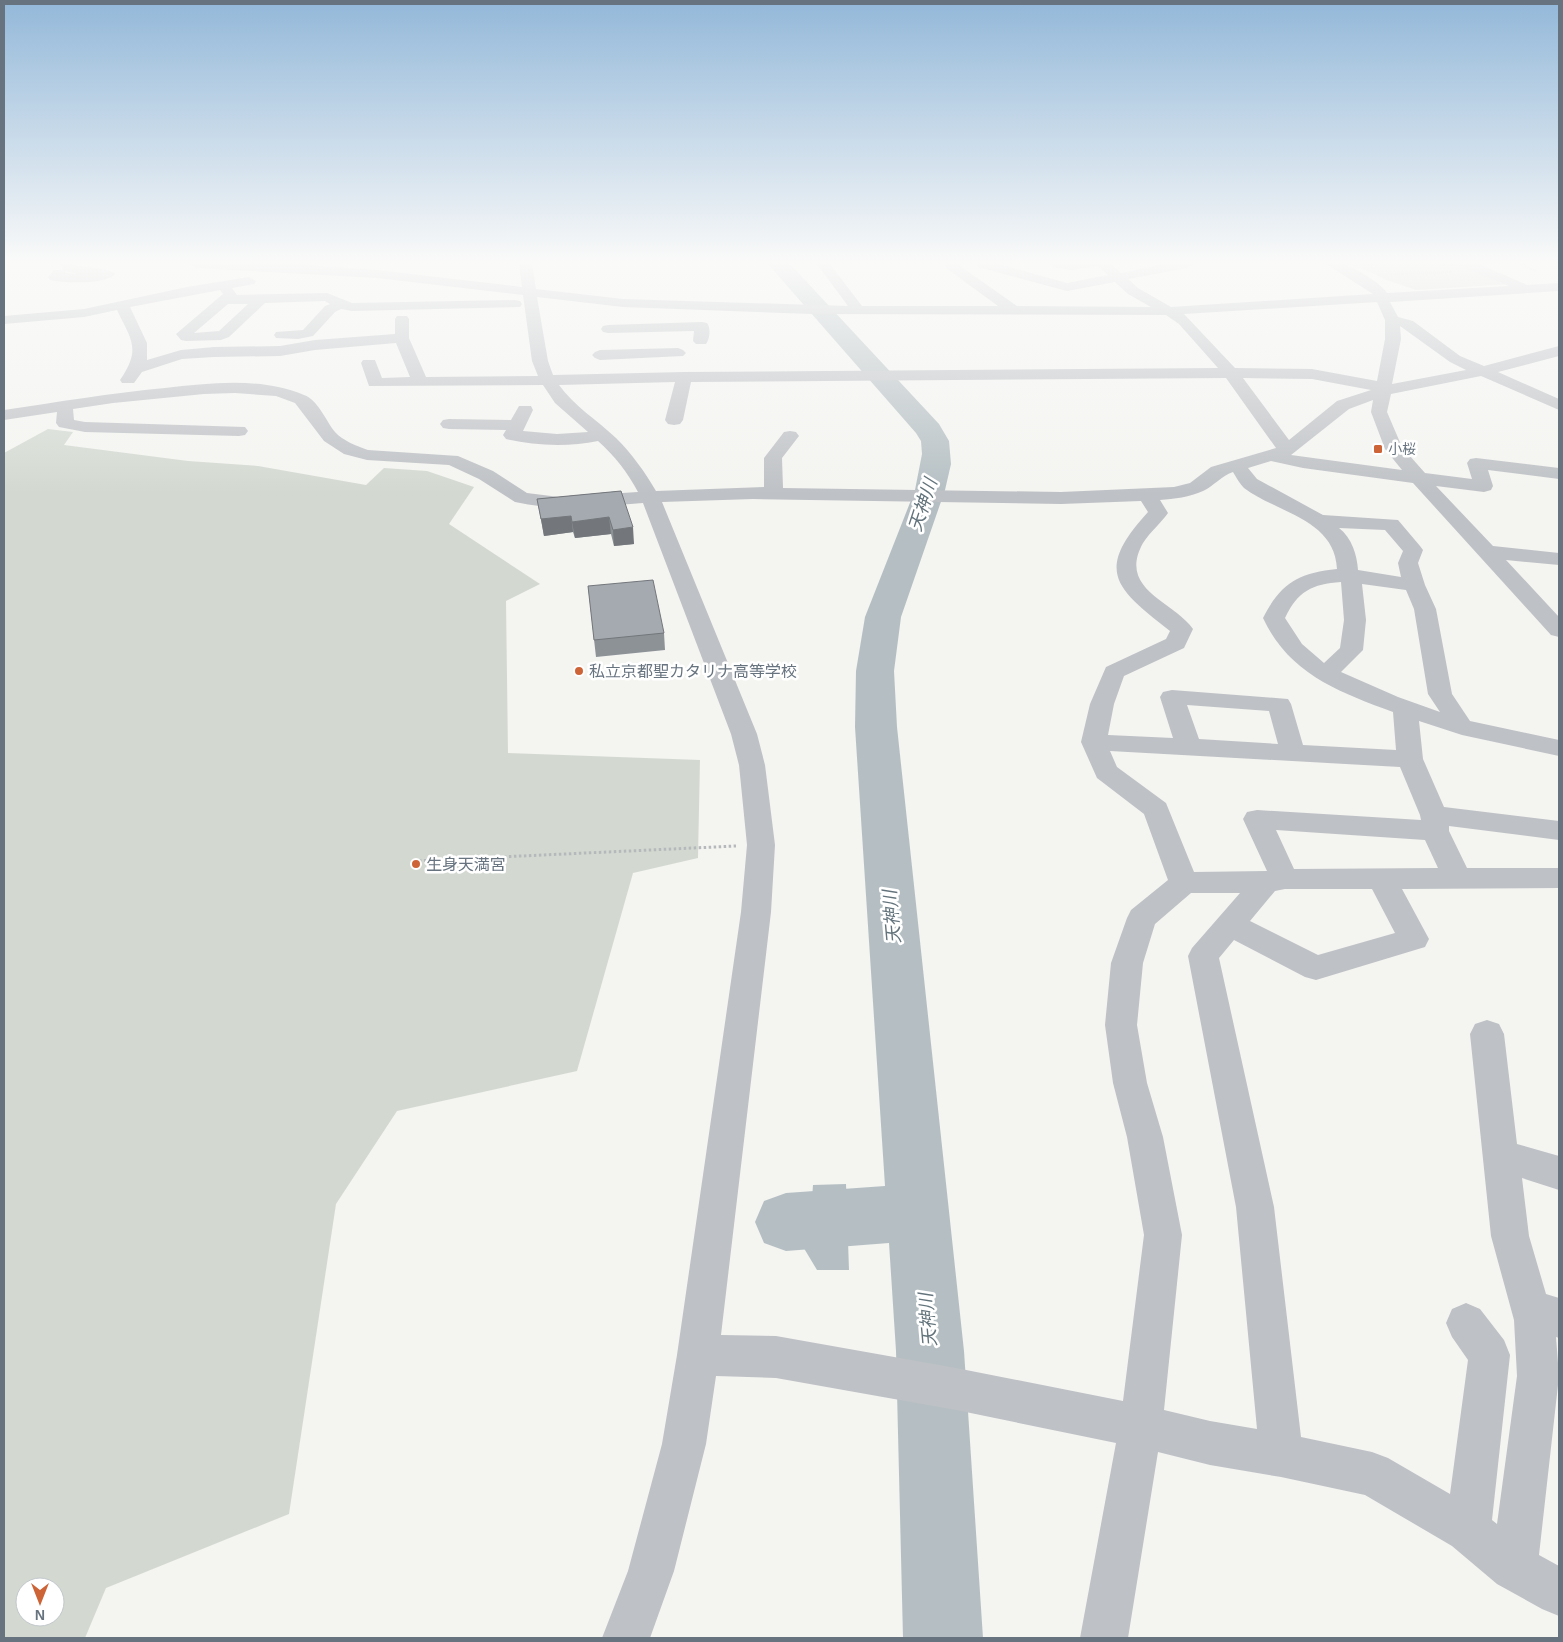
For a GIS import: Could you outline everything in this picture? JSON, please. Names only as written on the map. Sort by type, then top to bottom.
[{"type":"street","points":[[113,398],[138,368],[142,349],[138,341]]},
{"type":"street","points":[[138,368],[181,355],[214,352],[280,351],[344,341]]},
{"type":"street","points":[[405,341],[420,382]]},
{"type":"street","points":[[537,341],[540,362],[547,379],[561,400],[624,456],[638,475],[650,497],[744,734],[752,765],[761,845],[756,912],[698,1355],[684,1444],[651,1571],[626,1638]]},
{"type":"street","points":[[590,379],[600,355],[602,341]]},
{"type":"street","points":[[1201,341],[1230,373],[1279,453],[1303,463],[1484,486],[1476,463],[1559,473]]},
{"type":"street","points":[[1393,341],[1379,412],[1394,449],[1559,628]]},
{"type":"street","points":[[1431,341],[1455,358],[1559,405]]},
{"type":"street","points":[[278,378],[316,415],[330,437],[350,450],[367,455],[452,460],[486,475],[522,498],[558,503],[650,497],[774,493],[1060,498],[1147,495],[1197,487],[1218,471],[1279,453],[1343,405],[1384,389],[1484,371],[1559,350]]},
{"type":"street","points":[[278,378],[280,351]]},
{"type":"street","points":[[600,355],[678,353]]},
{"type":"street","points":[[369,363],[375,384],[684,377],[1230,373],[1312,374],[1384,389]]},
{"type":"street","points":[[674,420],[684,377]]},
{"type":"street","points":[[4,415],[113,398],[235,388],[278,378]]},
{"type":"street","points":[[66,406],[65,423],[86,427],[239,432]]},
{"type":"street","points":[[525,410],[512,435],[555,440],[582,439],[602,435]]},
{"type":"street","points":[[449,424],[517,426]]},
{"type":"street","points":[[774,493],[773,458],[790,436]]},
{"type":"street","points":[[1237,465],[1250,483],[1319,521],[1336,534],[1343,545],[1347,556],[1355,620],[1351,650],[1327,673]]},
{"type":"street","points":[[1147,495],[1158,513],[1133,543],[1126,558],[1126,574],[1135,591],[1182,629],[1176,643],[1114,672],[1102,704],[1094,742],[1106,772],[1156,809],[1184,882]]},
{"type":"street","points":[[1319,521],[1391,524],[1413,550],[1408,563],[1414,585],[1425,609],[1440,694],[1462,727]]},
{"type":"street","points":[[1487,552],[1559,559]]},
{"type":"street","points":[[1414,585],[1350,575],[1317,577],[1289,592],[1279,606],[1274,618],[1284,638],[1302,657],[1339,681],[1406,710],[1500,738],[1559,748]]},
{"type":"street","points":[[1188,746],[1172,698],[1279,704],[1293,753]]},
{"type":"street","points":[[1406,710],[1410,759],[1458,879]]},
{"type":"street","points":[[1094,742],[1410,759]]},
{"type":"street","points":[[1275,880],[1257,819],[1434,823],[1559,830]]},
{"type":"street","points":[[1104,1638],[1141,1426],[1163,1235],[1145,1137],[1130,1083],[1121,1025],[1127,963],[1142,918],[1184,882],[1559,878]]},
{"type":"street","points":[[1275,880],[1230,925],[1204,956],[1255,1207],[1282,1455]]},
{"type":"street","points":[[1230,925],[1316,968],[1414,939],[1382,880]]},
{"type":"street","points":[[1487,1034],[1510,1236],[1545,1314],[1534,1320],[1538,1376],[1514,1566]]},
{"type":"street","points":[[1502,1154],[1559,1172]]},
{"type":"street","points":[[1466,1323],[1488,1355],[1468,1530]]},
{"type":"street","points":[[698,1355],[776,1357],[956,1389],[1141,1426],[1210,1443],[1282,1455],[1372,1474],[1468,1530],[1514,1566],[1559,1592]]},
{"type":"path","points":[[414,861],[761,845]]},
{"type":"shaded area","points":[[48,429],[73,432],[64,445],[188,461],[258,466],[366,485],[384,468],[427,471],[474,487],[449,524],[540,584],[506,601],[508,753],[700,760],[698,858],[633,873],[577,1071],[397,1111],[336,1204],[289,1514],[106,1588],[85,1638],[4,1638],[4,453]]},
{"type":"shaded area","points":[[846,1184],[849,1270],[817,1270],[799,1240],[781,1240],[781,1213],[796,1212],[812,1198],[813,1185]]},
{"type":"building","points":[[621,491],[633,527],[613,530],[609,517],[572,522],[571,516],[541,519],[537,499]]},
{"type":"building","points":[[653,580],[664,633],[594,640],[588,586]]},
{"type":"waterway","name":"天神川","points":[[848,341],[929,430],[935,441],[937,454],[930,490],[883,617],[875,671],[876,727],[918,1212]]},
{"type":"waterway","points":[[786,1222],[918,1212]]},
{"type":"waterway","name":"天神川","points":[[918,1212],[930,1351],[943,1638]]},
{"type":"place","name":"小桜","points":[[1378,449]]},
{"type":"place","name":"私立京都聖カタリナ高等学校","points":[[579,671]]},
{"type":"place","name":"生身天満宮","points":[[416,864]]}]
